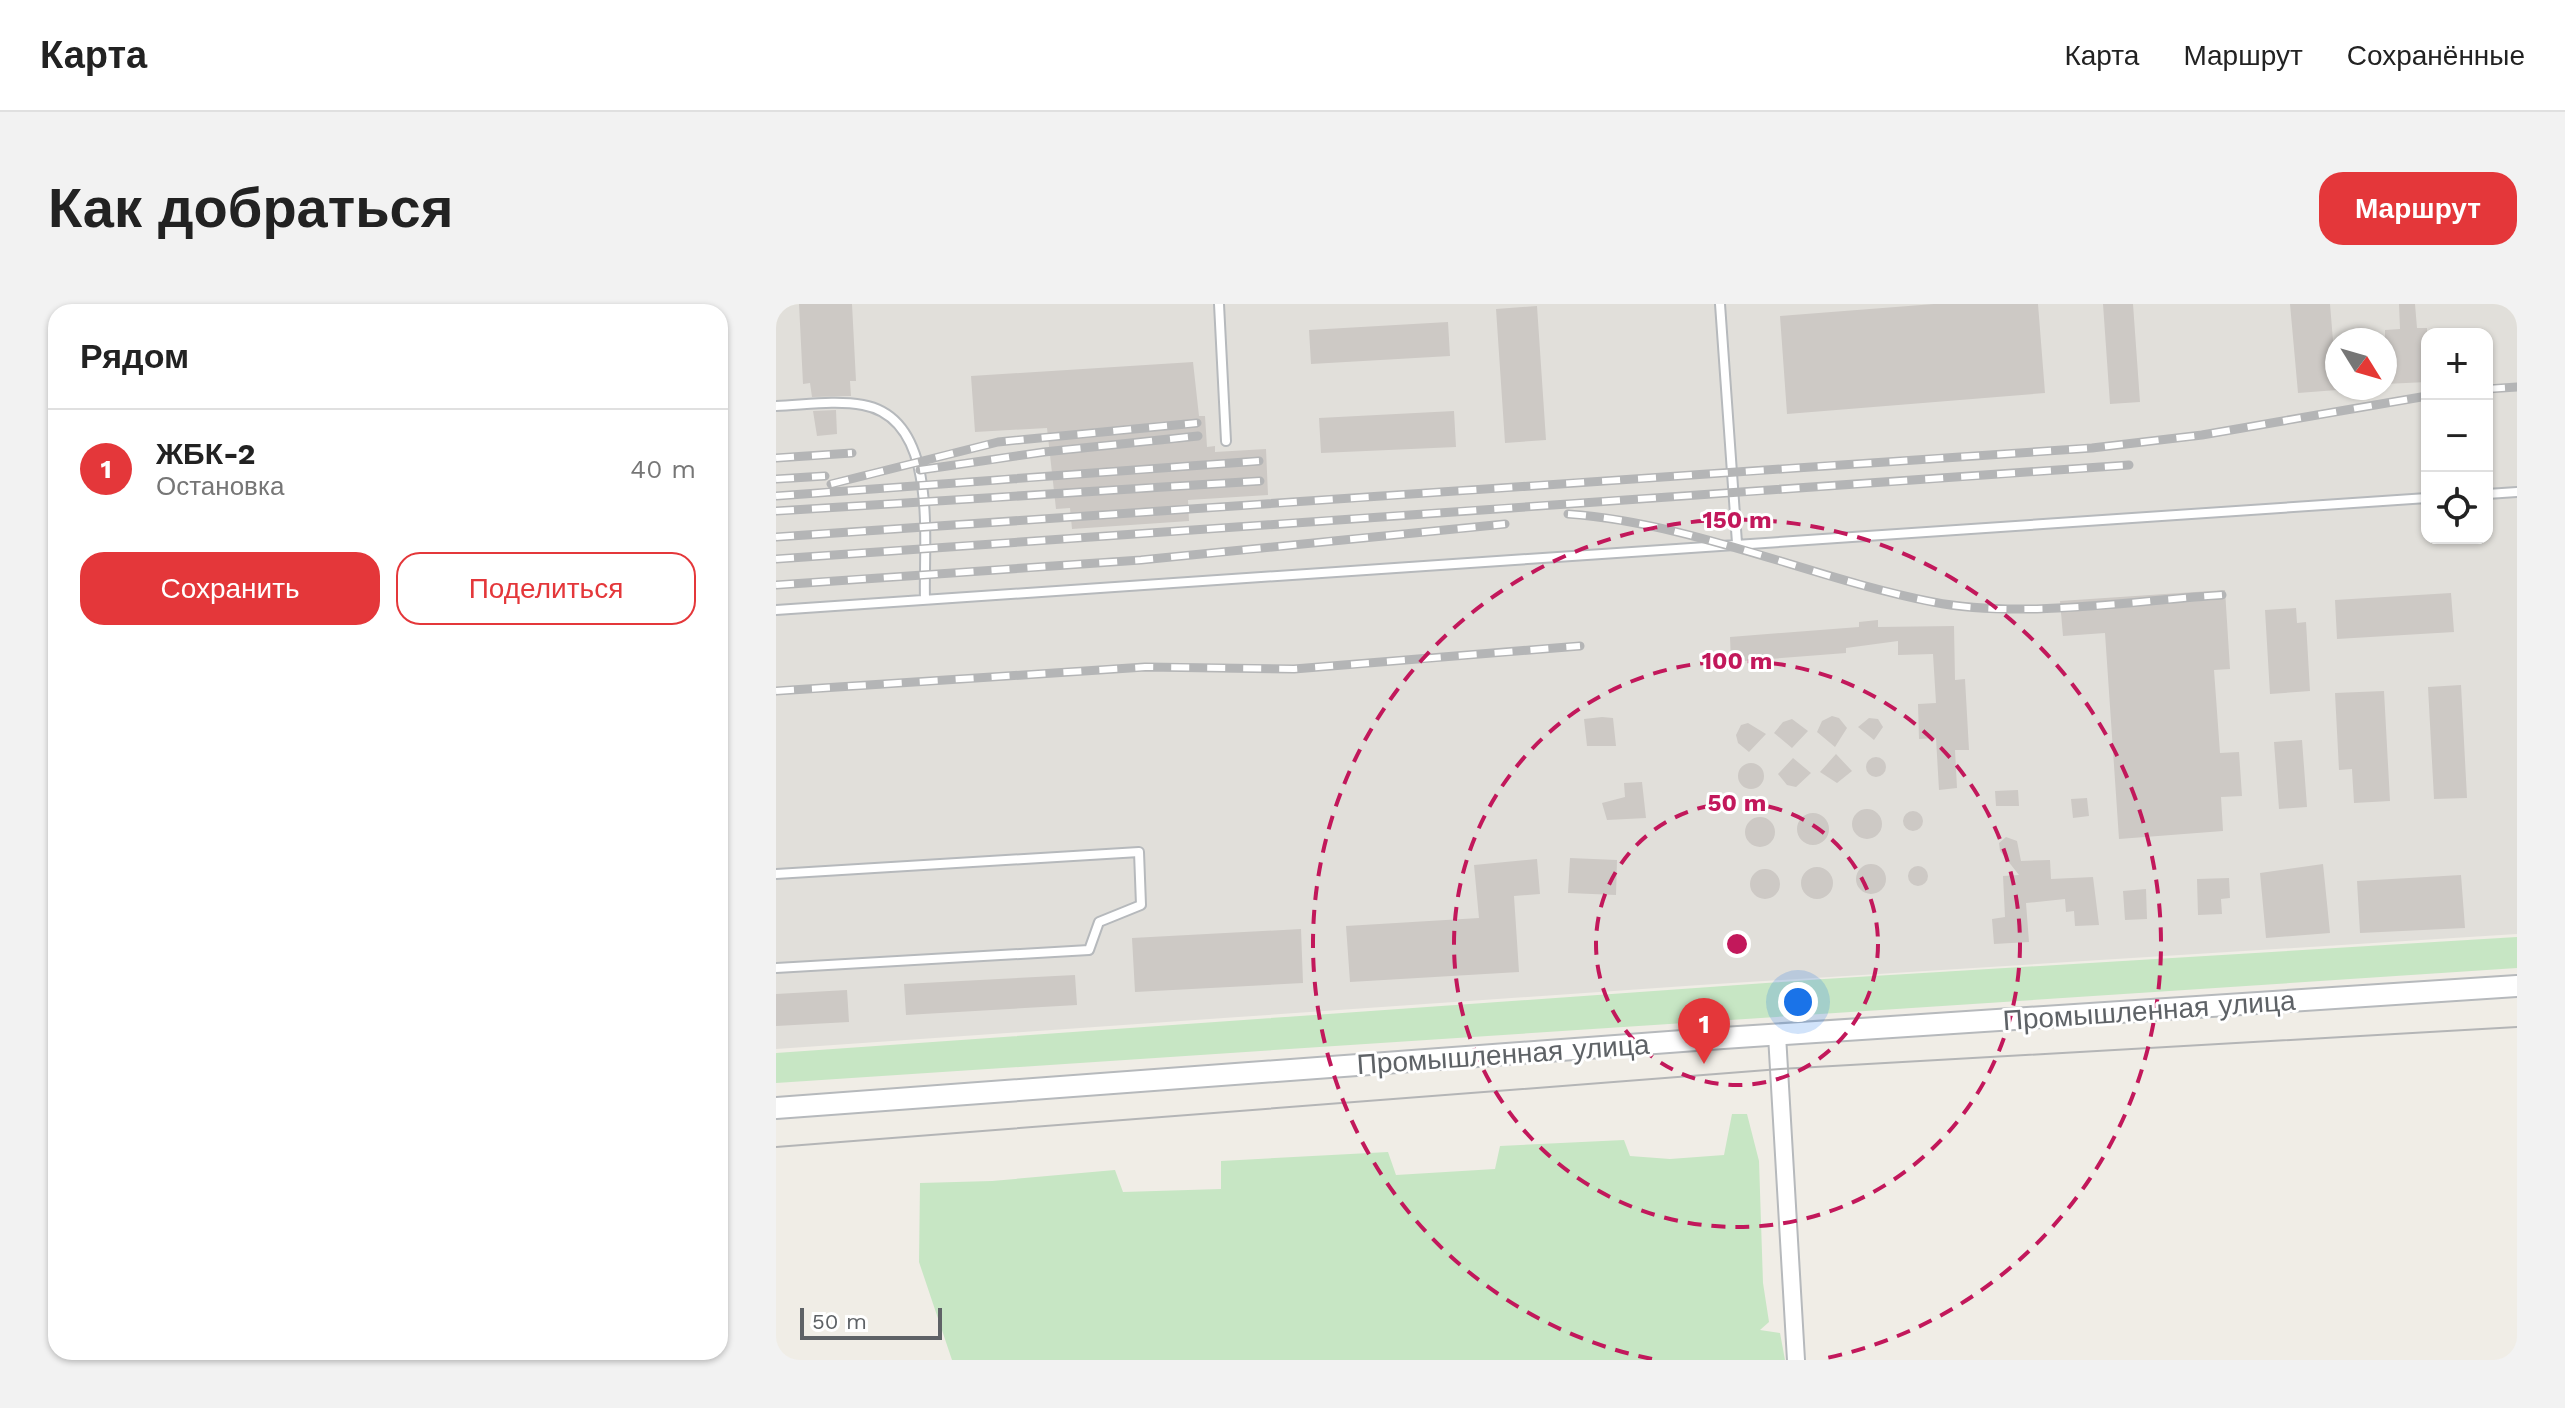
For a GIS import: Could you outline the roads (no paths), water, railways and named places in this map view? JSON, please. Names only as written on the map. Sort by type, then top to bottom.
[{"type":"street","name":"Промышленная улица","points":[[776,1108],[1777,1035],[2517,986]]},
{"type":"street","points":[[1777,1035],[1796,1360]]},
{"type":"lane","points":[[1219,304],[1226,441]]},
{"type":"lane","points":[[1720,304],[1737,543]]},
{"type":"lane","points":[[776,406],[864,405],[887,415],[906,432],[920,470],[925,600]]},
{"type":"lane","points":[[2493,494],[2517,492]]},
{"type":"lane","points":[[776,610],[2421,498]]},
{"type":"lane","points":[[776,874],[1139,852],[1141,905],[1099,922],[1089,950],[776,968]]},
{"type":"tram line","points":[[776,1147],[1780,1069],[2517,1027]]},
{"type":"railway","points":[[2493,389],[2517,387]]},
{"type":"railway","points":[[776,537],[2092,448],[2202,435],[2421,397]]},
{"type":"railway","points":[[831,484],[998,442],[1197,423]]},
{"type":"railway","points":[[920,470],[1044,452],[1198,436]]},
{"type":"railway","points":[[776,458],[852,453]]},
{"type":"railway","points":[[776,496],[1259,461]]},
{"type":"railway","points":[[776,559],[2129,465]]},
{"type":"railway","points":[[776,479],[825,476]]},
{"type":"railway","points":[[776,511],[1260,481]]},
{"type":"railway","points":[[1568,514],[1661,528],[1887,592],[1967,607],[2039,609],[2222,595]]},
{"type":"railway","points":[[776,585],[1141,560],[1505,524]]},
{"type":"railway","points":[[776,691],[1145,667],[1294,669],[1580,646]]},
{"type":"place","name":"ЖБК-2","points":[[1704,1064]]}]
